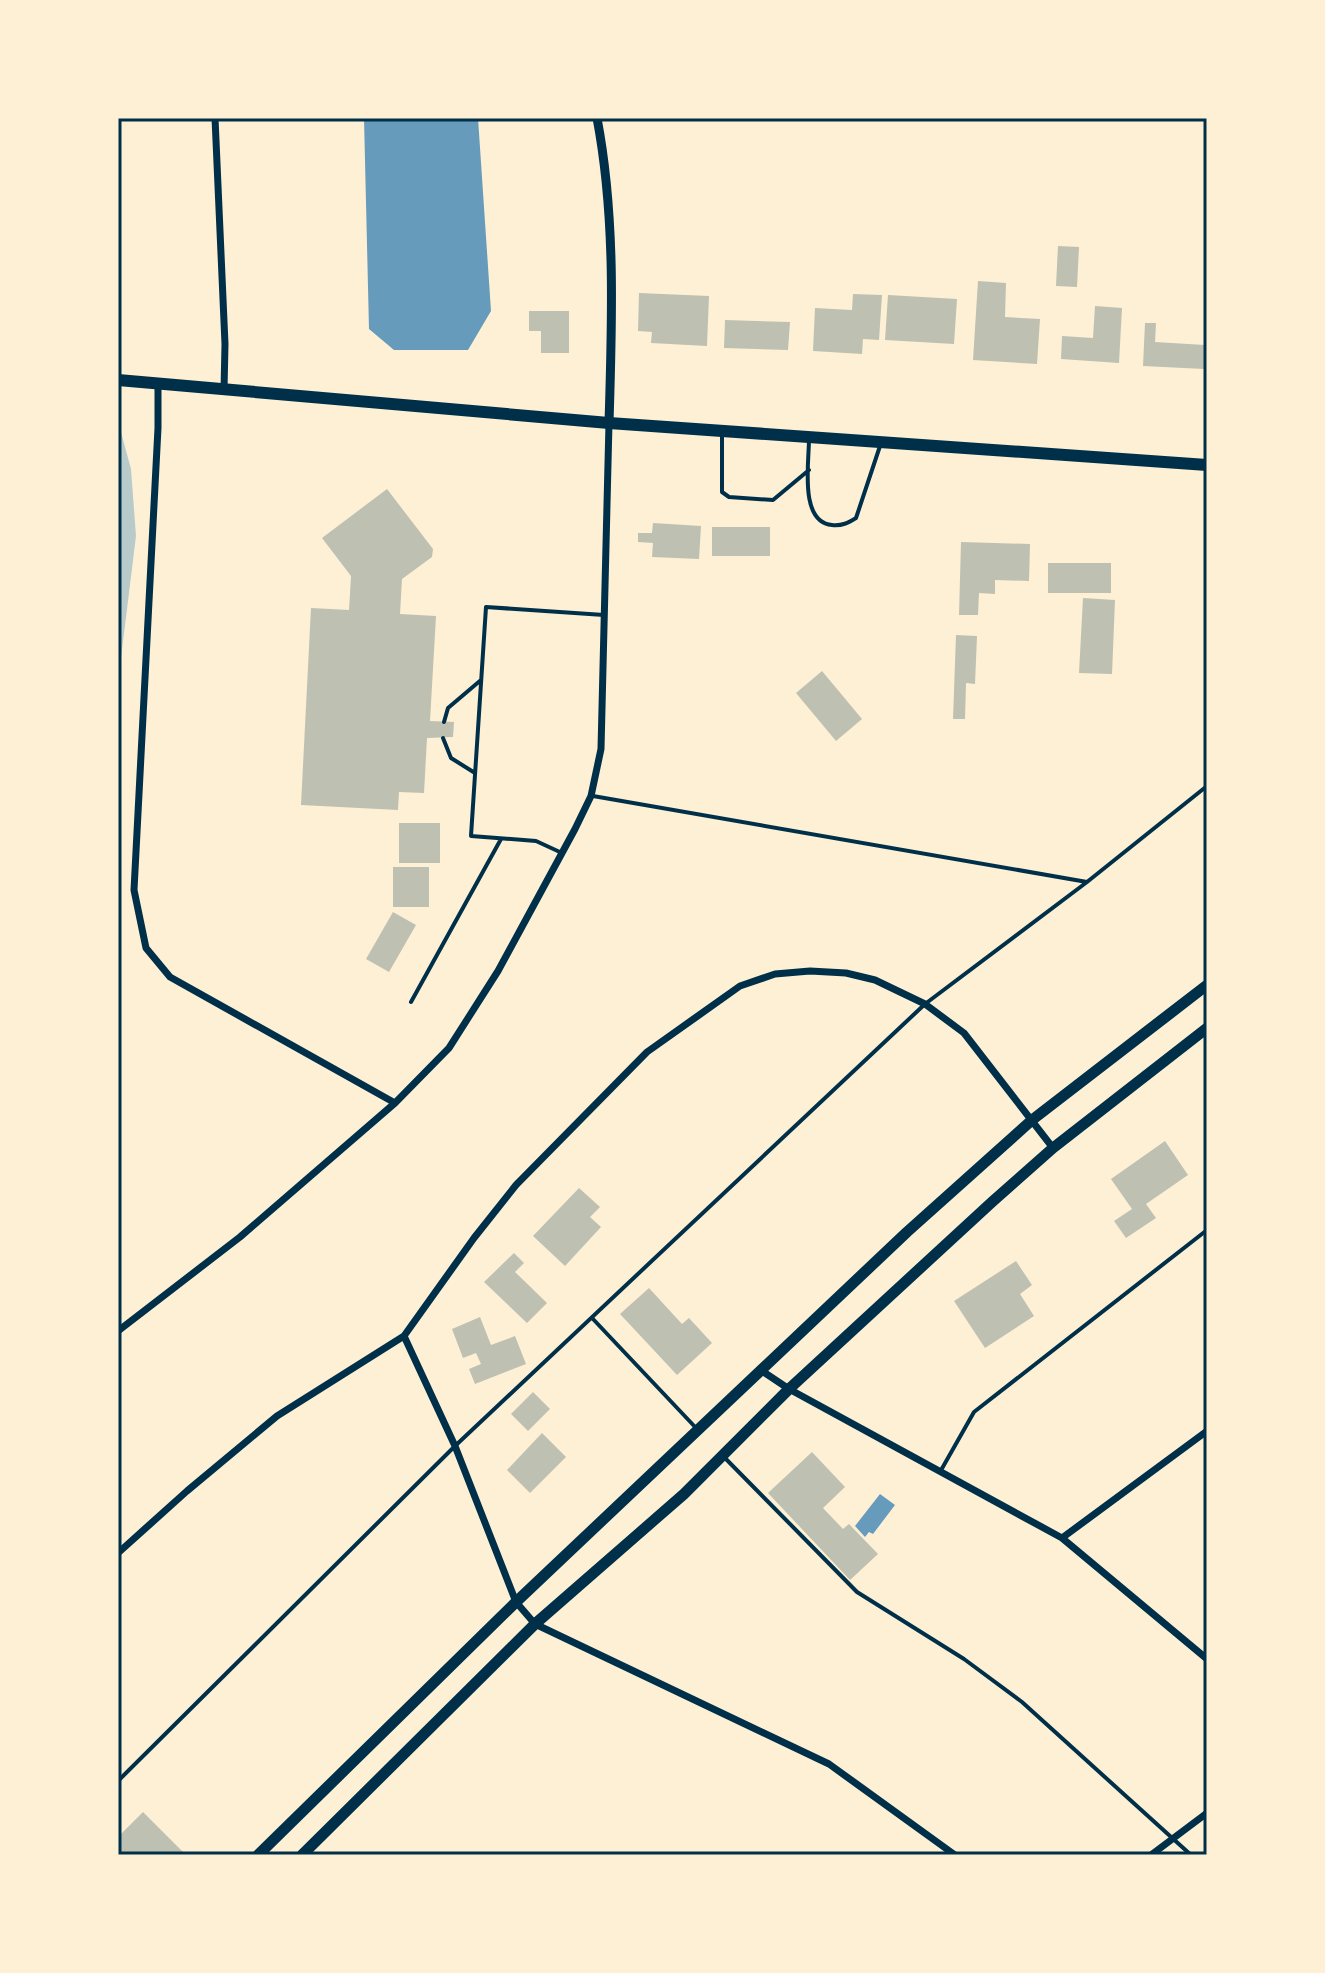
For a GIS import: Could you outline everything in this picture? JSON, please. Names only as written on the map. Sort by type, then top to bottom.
[{"type":"main road","points":[[118,380],[609,423],[1207,465]]},
{"type":"main road","points":[[258,1855],[516,1602],[907,1232],[1032,1120],[1207,985]]},
{"type":"main road","points":[[302,1855],[535,1624],[684,1494],[789,1389],[1053,1148],[1207,1028]]},
{"type":"street","points":[[215,118],[225,344],[224,390]]},
{"type":"street","points":[[118,1331],[240,1237],[395,1103],[449,1048],[498,971],[591,796],[601,749],[609,423],[610,251],[597,118]]},
{"type":"street","points":[[158,384],[134,890],[146,948],[170,977],[395,1103]]},
{"type":"street","points":[[118,1552],[277,1416],[404,1336],[516,1185],[647,1052],[740,986],[775,974],[810,971],[846,973],[875,980],[925,1004],[964,1033],[1053,1148]]},
{"type":"street","points":[[404,1336],[455,1446],[516,1602],[535,1624],[829,1764],[955,1855]]},
{"type":"street","points":[[762,1371],[789,1389],[1062,1538],[1207,1659]]},
{"type":"street","points":[[1062,1538],[1207,1431]]},
{"type":"street","points":[[1151,1855],[1207,1813]]},
{"type":"lane","points":[[722,431],[722,492],[729,497],[773,500],[809,470]]},
{"type":"lane","points":[[809,437],[809,505],[815,518],[826,524],[847,524],[856,518],[882,442]]},
{"type":"lane","points":[[562,853],[536,841],[471,836],[486,607],[604,615]]},
{"type":"lane","points":[[444,722],[448,708],[481,680]]},
{"type":"lane","points":[[443,738],[451,758],[475,773]]},
{"type":"lane","points":[[118,1781],[455,1446],[925,1004],[1087,882],[1207,786]]},
{"type":"lane","points":[[591,796],[1087,882]]},
{"type":"lane","points":[[411,1002],[502,838]]},
{"type":"lane","points":[[940,1472],[974,1412],[1207,1230]]},
{"type":"lane","points":[[593,1318],[699,1430]]},
{"type":"lane","points":[[723,1455],[857,1592],[964,1659],[1022,1702],[1191,1855]]},
{"type":"shaded area","points":[[118,421],[131,469],[136,536],[118,682]]},
{"type":"water","points":[[364,118],[478,118],[491,311],[468,350],[394,350],[369,329]]},
{"type":"water","points":[[880,1494],[895,1505],[873,1534],[869,1532],[865,1537],[855,1526]]},
{"type":"building","points":[[1058,246],[1079,247],[1077,287],[1056,286]]},
{"type":"building","points":[[978,281],[1006,283],[1005,317],[1040,319],[1037,364],[973,360]]},
{"type":"building","points":[[639,293],[709,296],[707,346],[651,343],[652,332],[638,331]]},
{"type":"building","points":[[853,294],[882,295],[879,340],[863,339],[862,354],[813,351],[815,308],[852,310]]},
{"type":"building","points":[[888,295],[957,299],[954,344],[885,340]]},
{"type":"building","points":[[1095,306],[1122,308],[1119,363],[1061,359],[1062,336],[1093,338]]},
{"type":"building","points":[[529,311],[569,311],[569,353],[541,353],[541,331],[529,331]]},
{"type":"building","points":[[725,320],[790,322],[788,350],[724,348]]},
{"type":"building","points":[[1145,323],[1156,323],[1155,342],[1205,345],[1204,369],[1143,366]]},
{"type":"building","points":[[387,489],[433,549],[432,557],[402,579],[400,614],[436,616],[430,721],[454,722],[453,737],[427,738],[424,793],[399,792],[398,810],[301,805],[311,608],[349,610],[351,576],[322,538]]},
{"type":"building","points":[[653,523],[701,526],[699,559],[652,557],[653,543],[638,542],[638,533],[652,533]]},
{"type":"building","points":[[712,527],[770,527],[770,556],[712,556]]},
{"type":"building","points":[[961,542],[1030,544],[1029,581],[995,580],[995,594],[979,593],[978,615],[959,615]]},
{"type":"building","points":[[1048,563],[1111,563],[1111,593],[1048,593]]},
{"type":"building","points":[[1083,598],[1115,600],[1112,674],[1079,673]]},
{"type":"building","points":[[956,635],[977,636],[975,684],[966,683],[965,719],[953,719]]},
{"type":"building","points":[[822,671],[862,719],[836,741],[796,693]]},
{"type":"building","points":[[399,823],[440,823],[440,863],[399,863]]},
{"type":"building","points":[[393,867],[429,867],[429,907],[393,907]]},
{"type":"building","points":[[393,912],[416,925],[389,972],[366,959]]},
{"type":"building","points":[[1165,1141],[1188,1175],[1146,1204],[1156,1218],[1126,1238],[1114,1221],[1132,1209],[1111,1179]]},
{"type":"building","points":[[579,1188],[600,1207],[590,1217],[601,1227],[565,1266],[533,1236]]},
{"type":"building","points":[[514,1253],[524,1263],[515,1272],[547,1303],[527,1323],[484,1282]]},
{"type":"building","points":[[1016,1261],[1032,1285],[1020,1294],[1034,1316],[985,1348],[954,1301]]},
{"type":"building","points":[[649,1288],[682,1324],[689,1318],[712,1343],[677,1375],[620,1314]]},
{"type":"building","points":[[480,1317],[491,1345],[515,1336],[526,1364],[475,1384],[469,1369],[481,1364],[476,1353],[463,1358],[452,1329]]},
{"type":"building","points":[[533,1392],[550,1409],[528,1431],[511,1414]]},
{"type":"building","points":[[542,1433],[566,1457],[530,1493],[507,1470]]},
{"type":"building","points":[[812,1452],[845,1487],[823,1508],[843,1529],[849,1524],[878,1554],[850,1580],[768,1493]]},
{"type":"building","points":[[143,1812],[184,1853],[182,1855],[118,1855],[118,1837]]}]
